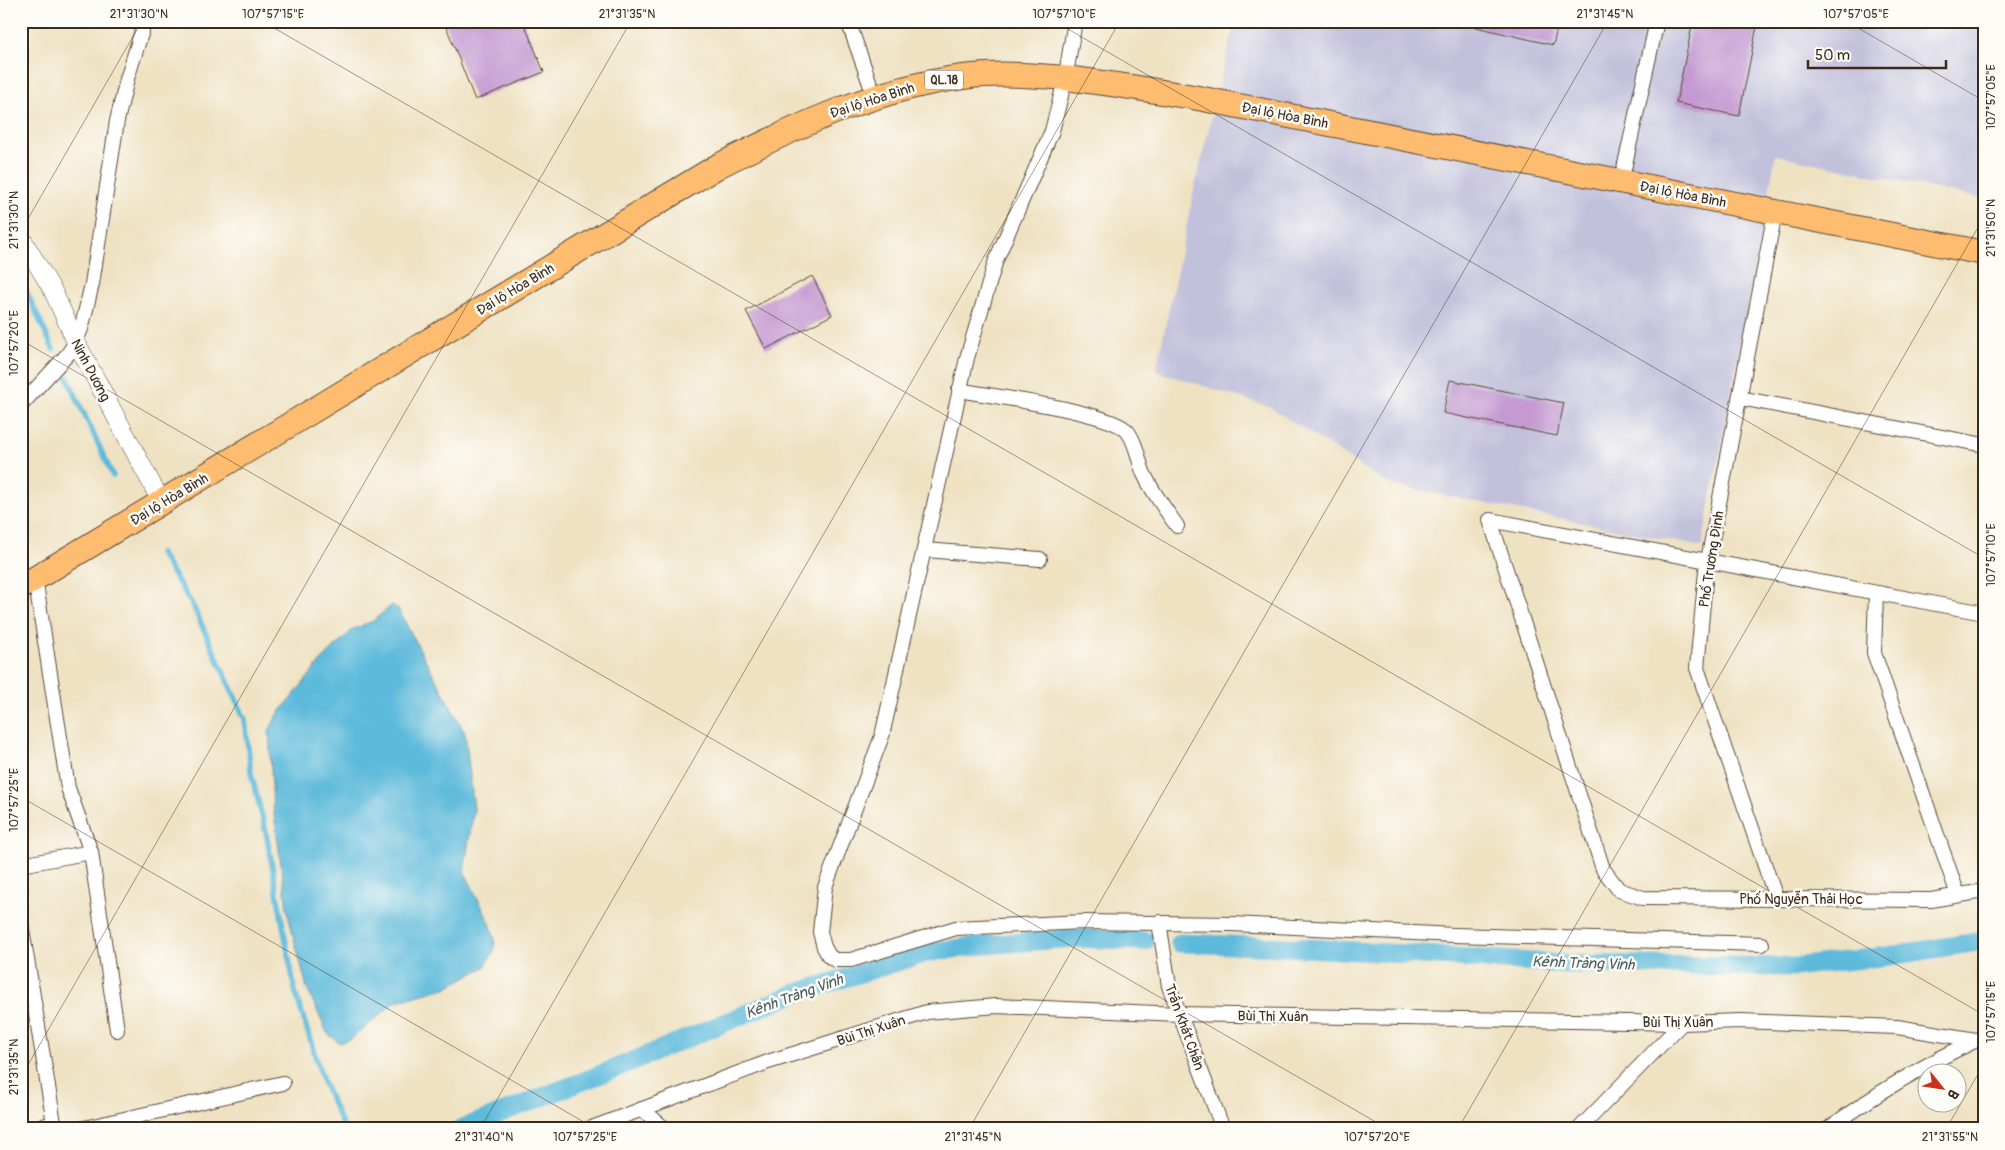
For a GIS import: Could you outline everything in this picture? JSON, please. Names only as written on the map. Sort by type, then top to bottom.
[{"type":"highway","name":"Đại lộ Hòa Bình","points":[[28,583],[718,166],[794,128],[836,111],[931,82],[964,77],[1005,75],[1065,80],[1193,97],[1984,253]]},
{"type":"street","points":[[21,405],[68,354],[76,342],[92,284],[117,121],[127,79],[145,21]]},
{"type":"street","points":[[848,21],[875,98]]},
{"type":"street","points":[[1075,21],[1065,80],[1052,131],[996,260],[959,390],[882,736],[825,887],[820,932],[824,947],[830,956],[836,960],[851,960],[956,928],[1020,923],[1159,922],[1454,935],[1762,944]]},
{"type":"street","points":[[1621,182],[1657,21]]},
{"type":"street","name":"Phố Trương Định","points":[[1775,212],[1708,561],[1697,668],[1776,898]]},
{"type":"street","name":"Ninh Dương","points":[[21,237],[53,291],[76,342],[162,503]]},
{"type":"street","points":[[959,390],[1083,414],[1122,425],[1132,438],[1144,473],[1152,489],[1176,526]]},
{"type":"street","points":[[1740,398],[1984,445]]},
{"type":"street","name":"Phố Nguyễn Thái Học","points":[[1708,561],[1490,520],[1603,869],[1619,890],[1642,898],[1931,900],[1984,891]]},
{"type":"street","points":[[924,550],[1040,559]]},
{"type":"street","points":[[1708,561],[1984,613]]},
{"type":"street","points":[[28,583],[68,788],[92,852],[117,1030]]},
{"type":"street","points":[[1876,593],[1874,653],[1958,895]]},
{"type":"street","points":[[21,865],[92,852]]},
{"type":"street","name":"Trần Khát Chân","points":[[1159,922],[1166,970],[1179,1014],[1223,1129]]},
{"type":"street","points":[[21,924],[55,1126],[32,1129]]},
{"type":"street","name":"Bùi Thị Xuân","points":[[589,1129],[768,1062],[926,1012],[996,1006],[1179,1014],[1682,1023],[1740,1021],[1897,1027],[1980,1038]]},
{"type":"street","points":[[1579,1129],[1682,1023]]},
{"type":"street","points":[[1828,1129],[1863,1103],[1904,1078],[1980,1038]]},
{"type":"street","points":[[80,1129],[283,1083]]},
{"type":"street","points":[[642,1109],[665,1129]]},
{"type":"shaded area","points":[[1235,21],[1984,21],[1984,199],[1776,155],[1702,547],[1388,484],[1270,407],[1156,371],[1195,185]]},
{"type":"water","points":[[392,605],[398,609],[465,733],[474,809],[464,871],[490,923],[495,939],[494,951],[485,967],[445,988],[395,1002],[351,1039],[339,1043],[327,1033],[307,988],[288,915],[273,807],[269,731],[276,717],[321,661],[353,629],[373,621]]},
{"type":"building","points":[[444,21],[523,21],[544,72],[475,100]]},
{"type":"building","points":[[1477,21],[1559,21],[1553,45],[1476,27]]},
{"type":"building","points":[[1693,21],[1758,21],[1739,116],[1676,103]]},
{"type":"building","points":[[812,276],[832,315],[766,349],[746,311]]},
{"type":"building","points":[[1450,380],[1564,403],[1557,436],[1443,413]]},
{"type":"waterway","points":[[21,280],[53,349]]},
{"type":"waterway","points":[[67,377],[113,476]]},
{"type":"waterway","points":[[160,553],[193,606],[245,719],[251,773],[266,832],[295,991],[324,1084],[344,1129]]},
{"type":"waterway","name":"Kênh Tràng Vinh","points":[[460,1129],[599,1075],[796,993],[930,952],[985,945],[1075,938],[1145,941]]},
{"type":"waterway","name":"Kênh Tràng Vinh","points":[[1180,943],[1306,948],[1567,964],[1794,967],[1888,956],[1984,941]]}]
